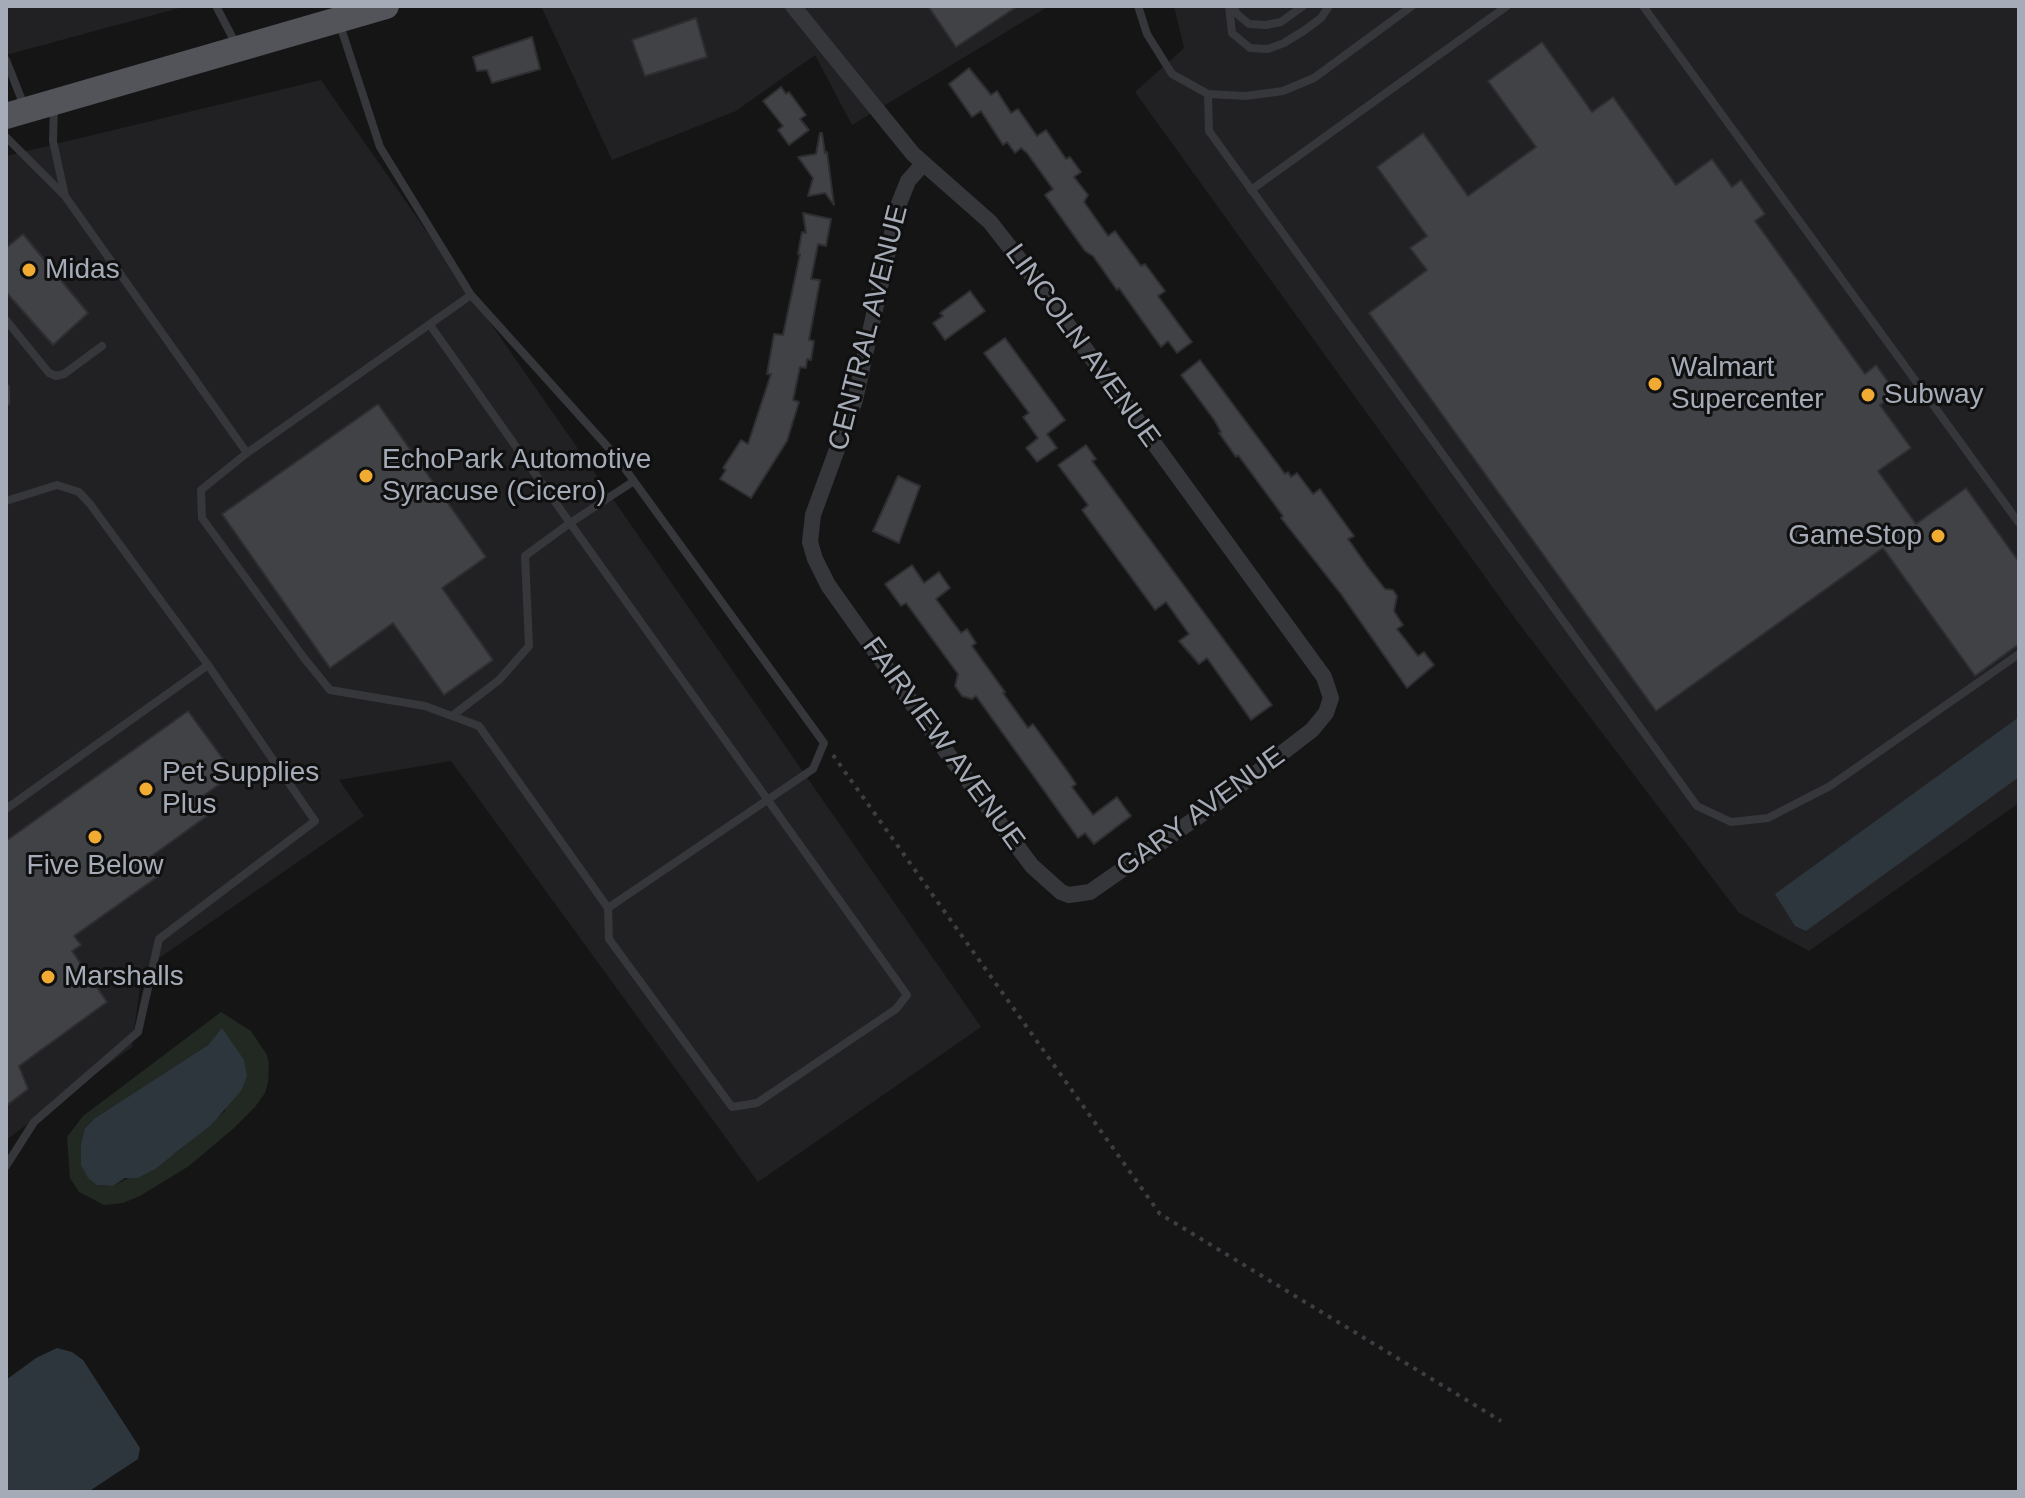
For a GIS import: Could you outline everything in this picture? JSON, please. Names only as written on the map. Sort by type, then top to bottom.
[{"type":"main road","points":[[16,114],[386,6]]},
{"type":"street","name":"LINCOLN AVENUE","points":[[793,6],[923,164],[990,222],[1030,273],[1324,677],[1331,698],[1326,713]]},
{"type":"street","name":"CENTRAL AVENUE","points":[[828,585],[810,542],[813,515],[855,400],[898,206],[908,181],[923,164]]},
{"type":"street","name":"FAIRVIEW AVENUE","points":[[828,585],[1032,866],[1066,894]]},
{"type":"street","name":"GARY AVENUE","points":[[1066,894],[1090,892],[1115,875],[1224,798],[1312,730],[1326,713]]},
{"type":"lane","points":[[216,6],[239,50]]},
{"type":"lane","points":[[1138,6],[1147,34],[1172,74],[1208,94],[1246,96],[1283,91],[1314,78],[1410,6]]},
{"type":"lane","points":[[1231,6],[1249,24],[1266,25],[1281,22],[1303,6]]},
{"type":"lane","points":[[1231,6],[1232,33],[1250,48],[1259,49],[1284,43],[1321,18],[1329,6]]},
{"type":"lane","points":[[1251,190],[1507,6]]},
{"type":"lane","points":[[1643,6],[2019,523]]},
{"type":"lane","points":[[338,20],[380,147],[471,295],[615,455],[824,743],[813,769],[608,908]]},
{"type":"lane","points":[[6,60],[16,114]]},
{"type":"lane","points":[[1208,94],[1209,131],[1697,806],[1731,822],[1768,818],[1830,786],[2019,654]]},
{"type":"lane","points":[[54,102],[53,141],[65,196]]},
{"type":"lane","points":[[6,137],[65,196],[247,453]]},
{"type":"lane","points":[[430,325],[907,995],[896,1009],[757,1103],[732,1107],[609,939],[608,908],[479,726],[425,706],[330,690],[202,518],[201,490],[247,453],[471,295]]},
{"type":"lane","points":[[6,320],[49,373],[56,376],[64,374],[102,346]]},
{"type":"lane","points":[[6,388],[6,402]]},
{"type":"lane","points":[[452,716],[499,680],[529,646],[525,556],[634,481]]},
{"type":"lane","points":[[6,501],[57,485],[79,492],[208,665],[315,821],[159,939],[138,1032],[34,1122],[6,1166]]},
{"type":"lane","points":[[6,809],[208,665]]},
{"type":"path","points":[[824,743],[1160,1214],[1501,1421]]},
{"type":"shaded area","points":[[6,6],[187,6],[6,55]]},
{"type":"shaded area","points":[[541,6],[1049,6],[852,125],[815,55],[736,111],[612,160]]},
{"type":"shaded area","points":[[1174,6],[2019,6],[2019,803],[1809,951],[1739,913],[1514,617],[1135,92],[1184,48]]},
{"type":"shaded area","points":[[321,80],[981,1027],[758,1182],[451,761],[339,780],[364,816],[142,970],[132,1047],[6,1140],[6,156]]},
{"type":"shaded area","points":[[2019,717],[2019,777],[1806,931],[1795,926],[1775,894]]},
{"type":"shaded area","points":[[221,1012],[251,1031],[267,1055],[268,1083],[255,1107],[189,1166],[123,1203],[104,1205],[79,1192],[70,1178],[67,1137],[83,1116]],"holes":[[[222,1029],[235,1048],[225,1111],[176,1153],[113,1186],[97,1185],[85,1128],[95,1118],[208,1045]]]},
{"type":"shaded area","points":[[222,1028],[244,1060],[247,1076],[241,1091],[211,1125],[155,1169],[138,1178],[125,1178],[113,1186],[97,1185],[88,1178],[81,1165],[85,1128],[95,1118],[208,1045]]},
{"type":"shaded area","points":[[57,1348],[72,1352],[83,1360],[140,1448],[138,1459],[88,1492],[6,1492],[6,1380],[36,1358]]},
{"type":"building","points":[[928,6],[1018,6],[956,47]]},
{"type":"building","points":[[696,18],[707,57],[645,76],[632,40]]},
{"type":"building","points":[[532,37],[540,69],[492,83],[487,70],[477,71],[473,57]]},
{"type":"building","name":"Walmart Supercenter","points":[[1542,42],[1592,112],[1613,97],[1676,185],[1712,159],[1732,187],[1741,180],[1765,214],[1755,221],[1865,374],[1876,365],[1897,394],[1880,405],[1911,448],[1878,471],[1916,524],[1966,488],[2019,562],[2019,644],[1975,676],[1883,548],[1656,711],[1369,313],[1427,270],[1410,248],[1427,236],[1377,167],[1423,133],[1468,196],[1536,147],[1488,81]]},
{"type":"building","points":[[969,68],[991,95],[997,91],[1011,113],[1018,109],[1037,136],[1046,130],[1066,159],[1070,157],[1081,172],[1074,177],[1088,195],[1084,202],[1108,236],[1115,231],[1141,266],[1145,264],[1165,291],[1158,296],[1192,342],[1177,353],[1168,341],[1161,347],[1119,288],[1117,290],[1093,256],[1085,251],[1045,195],[1053,189],[1027,153],[1021,148],[1015,153],[1007,142],[1003,145],[981,111],[972,117],[949,84]]},
{"type":"building","points":[[781,87],[786,94],[789,92],[806,115],[800,119],[809,130],[789,145],[778,130],[783,126],[763,101]]},
{"type":"building","points":[[820,133],[827,152],[834,205],[825,193],[808,196],[813,178],[798,157],[816,154]]},
{"type":"building","points":[[803,213],[831,219],[826,246],[818,244],[811,279],[820,280],[809,340],[814,341],[811,360],[807,359],[806,368],[800,367],[793,400],[799,402],[787,441],[751,498],[720,479],[726,470],[723,468],[741,440],[748,444],[771,374],[767,374],[774,334],[783,335],[802,232],[806,233]]},
{"type":"building","name":"Midas","points":[[23,234],[88,313],[53,345],[6,292],[6,248]]},
{"type":"building","points":[[970,291],[985,311],[945,340],[933,323],[943,316],[940,313]]},
{"type":"building","points":[[1005,338],[1065,420],[1047,434],[1057,448],[1037,462],[1026,448],[1038,438],[1023,417],[1029,413],[984,353]]},
{"type":"building","points":[[1200,360],[1285,474],[1288,472],[1291,477],[1297,473],[1313,494],[1320,489],[1354,536],[1348,539],[1367,566],[1385,589],[1393,590],[1397,596],[1394,611],[1403,625],[1397,629],[1418,656],[1424,652],[1434,665],[1407,688],[1341,594],[1281,518],[1283,516],[1238,455],[1236,457],[1219,433],[1215,421],[1181,375]]},
{"type":"building","points":[[378,404],[486,557],[442,588],[493,660],[444,695],[393,623],[330,668],[222,514]]},
{"type":"building","points":[[1086,445],[1096,459],[1092,461],[1272,705],[1251,720],[1207,658],[1199,664],[1179,641],[1189,634],[1166,602],[1155,610],[1082,510],[1088,505],[1058,465]]},
{"type":"building","points":[[898,476],[920,486],[899,543],[873,531]]},
{"type":"building","points":[[912,565],[924,583],[939,572],[950,588],[936,599],[961,633],[967,629],[976,643],[972,646],[1003,693],[1028,728],[1033,724],[1076,784],[1072,787],[1093,815],[1117,797],[1131,816],[1094,844],[1085,833],[1078,838],[976,696],[972,699],[962,696],[955,686],[958,674],[906,603],[901,606],[885,584]]},
{"type":"building","points":[[188,711],[234,774],[200,798],[211,813],[149,858],[160,875],[74,936],[81,945],[72,951],[107,1002],[19,1066],[28,1089],[6,1106],[6,841]]},
{"type":"place","name":"Midas","points":[[29,270]]},
{"type":"place","name":"Walmart Supercenter","points":[[1655,384]]},
{"type":"place","name":"Subway","points":[[1868,395]]},
{"type":"place","name":"EchoPark Automotive Syracuse (Cicero)","points":[[366,476]]},
{"type":"place","name":"GameStop","points":[[1938,536]]},
{"type":"place","name":"Pet Supplies Plus","points":[[146,789]]},
{"type":"place","name":"Five Below","points":[[95,837]]},
{"type":"place","name":"Marshalls","points":[[48,977]]}]
